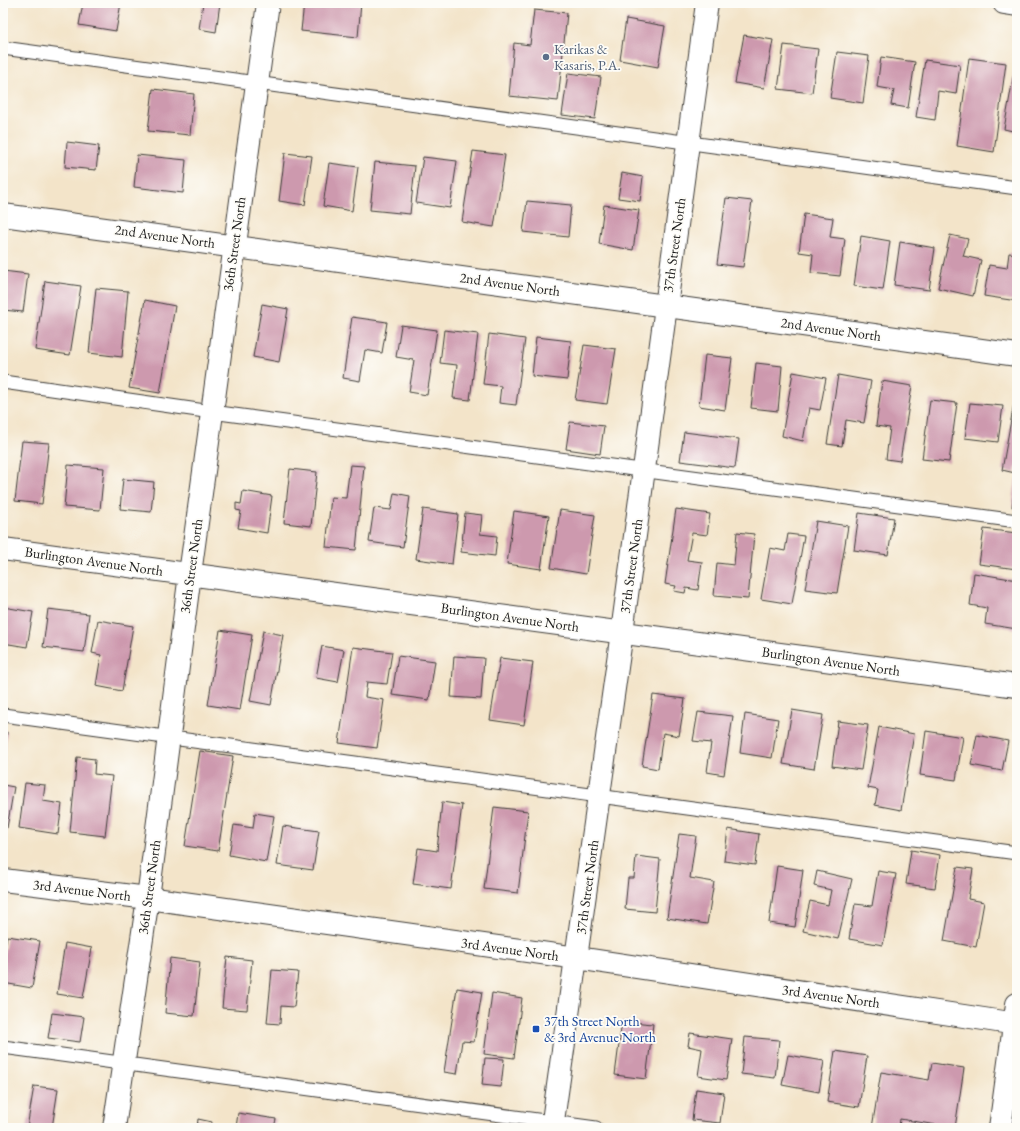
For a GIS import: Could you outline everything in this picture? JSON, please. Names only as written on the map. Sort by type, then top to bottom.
[{"type":"street","name":"36th Street North","points":[[114,1128],[148,898],[234,245],[268,3]]},
{"type":"street","name":"37th Street North","points":[[552,1125],[577,958],[707,3]]},
{"type":"street","points":[[1004,3],[1017,5]]},
{"type":"street","name":"2nd Avenue North","points":[[3,215],[234,245],[665,307],[1017,355]]},
{"type":"street","name":"Burlington Avenue North","points":[[3,549],[1017,686]]},
{"type":"street","name":"3rd Avenue North","points":[[3,880],[148,898],[1016,1017]]},
{"type":"street","points":[[1000,1128],[1016,1017]]},
{"type":"lane","points":[[3,48],[1017,188]]},
{"type":"lane","points":[[3,382],[212,412],[1017,521]]},
{"type":"lane","points":[[3,715],[1017,853]]},
{"type":"lane","points":[[3,1048],[552,1125],[596,1128]]},
{"type":"building","points":[[83,3],[121,3],[116,31],[79,25]]},
{"type":"building","points":[[203,3],[220,3],[216,32],[199,29]]},
{"type":"building","points":[[304,3],[361,3],[358,37],[301,31]]},
{"type":"building","points":[[534,10],[567,13],[558,101],[509,96],[514,43],[530,45]]},
{"type":"building","points":[[626,19],[665,26],[658,67],[620,60]]},
{"type":"building","points":[[744,35],[773,40],[764,88],[735,83]]},
{"type":"building","points":[[784,45],[818,49],[812,93],[778,89]]},
{"type":"building","points":[[837,52],[869,56],[863,103],[830,98]]},
{"type":"building","points":[[881,57],[915,62],[908,108],[891,105],[894,90],[877,87]]},
{"type":"building","points":[[969,58],[1006,63],[994,152],[957,146]]},
{"type":"building","points":[[925,60],[960,65],[956,94],[938,91],[935,120],[916,117]]},
{"type":"building","points":[[568,73],[601,77],[595,119],[562,115]]},
{"type":"building","points":[[1014,73],[1017,73],[1017,132],[1004,129]]},
{"type":"building","points":[[153,89],[194,94],[190,135],[148,131]]},
{"type":"building","points":[[67,142],[99,146],[96,170],[65,167]]},
{"type":"building","points":[[473,151],[505,155],[494,227],[462,222]]},
{"type":"building","points":[[285,153],[312,156],[305,205],[279,201]]},
{"type":"building","points":[[137,155],[186,160],[183,193],[134,187]]},
{"type":"building","points":[[423,157],[457,161],[450,208],[416,203]]},
{"type":"building","points":[[375,162],[415,166],[410,214],[370,210]]},
{"type":"building","points":[[329,163],[358,167],[352,211],[323,206]]},
{"type":"building","points":[[622,173],[643,177],[640,201],[618,198]]},
{"type":"building","points":[[726,198],[752,201],[743,267],[717,264]]},
{"type":"building","points":[[527,201],[571,205],[568,237],[523,232]]},
{"type":"building","points":[[604,205],[639,210],[633,250],[599,244]]},
{"type":"building","points":[[804,214],[833,218],[830,237],[845,239],[840,276],[811,273],[813,254],[799,252]]},
{"type":"building","points":[[950,235],[968,239],[963,256],[981,260],[973,296],[938,288]]},
{"type":"building","points":[[861,236],[890,241],[883,290],[854,286]]},
{"type":"building","points":[[900,242],[935,248],[929,290],[894,285]]},
{"type":"building","points":[[1009,253],[1017,254],[1017,301],[984,296],[989,265],[1007,268]]},
{"type":"building","points":[[3,271],[28,274],[23,312],[3,310]]},
{"type":"building","points":[[45,281],[81,286],[70,355],[35,350]]},
{"type":"building","points":[[96,288],[128,291],[122,357],[89,353]]},
{"type":"building","points":[[145,300],[175,306],[160,393],[129,388]]},
{"type":"building","points":[[262,304],[288,309],[279,362],[253,357]]},
{"type":"building","points":[[352,317],[387,322],[382,353],[365,350],[360,381],[343,378]]},
{"type":"building","points":[[401,325],[437,330],[427,395],[409,392],[414,360],[396,357]]},
{"type":"building","points":[[444,330],[478,334],[470,400],[453,398],[457,365],[440,363]]},
{"type":"building","points":[[489,334],[525,339],[516,405],[499,403],[501,386],[483,384]]},
{"type":"building","points":[[536,337],[571,341],[567,380],[532,376]]},
{"type":"building","points":[[584,345],[616,349],[607,404],[575,400]]},
{"type":"building","points":[[705,355],[732,358],[725,410],[699,406]]},
{"type":"building","points":[[756,363],[782,366],[778,411],[751,408]]},
{"type":"building","points":[[793,372],[826,378],[820,410],[809,408],[803,441],[782,436]]},
{"type":"building","points":[[838,375],[871,381],[864,423],[846,420],[842,446],[827,444]]},
{"type":"building","points":[[882,381],[912,386],[900,461],[886,459],[890,428],[876,426]]},
{"type":"building","points":[[930,400],[957,403],[949,462],[922,459]]},
{"type":"building","points":[[970,403],[1003,406],[998,442],[965,438]]},
{"type":"building","points":[[1014,403],[1017,404],[1017,463],[1015,473],[1002,470]]},
{"type":"building","points":[[570,422],[604,426],[600,454],[566,449]]},
{"type":"building","points":[[684,432],[739,439],[735,468],[680,461]]},
{"type":"building","points":[[22,441],[49,443],[42,504],[15,501]]},
{"type":"building","points":[[68,465],[104,468],[100,510],[64,507]]},
{"type":"building","points":[[350,465],[364,466],[356,550],[326,547],[331,497],[346,498]]},
{"type":"building","points":[[290,469],[317,472],[311,526],[284,523]]},
{"type":"building","points":[[123,479],[154,482],[151,512],[120,509]]},
{"type":"building","points":[[1016,479],[1017,507],[1012,507]]},
{"type":"building","points":[[243,491],[272,496],[267,533],[238,528],[241,511],[236,510],[236,503],[241,504]]},
{"type":"building","points":[[394,493],[410,496],[403,547],[369,542],[374,508],[391,510]]},
{"type":"building","points":[[423,509],[458,514],[452,564],[416,559]]},
{"type":"building","points":[[676,509],[710,514],[707,535],[692,533],[687,560],[702,562],[698,590],[686,588],[685,593],[674,591],[676,586],[665,584]]},
{"type":"building","points":[[560,510],[595,515],[586,574],[551,568]]},
{"type":"building","points":[[514,511],[549,516],[541,569],[507,564]]},
{"type":"building","points":[[465,513],[482,515],[480,534],[497,536],[495,556],[461,552]]},
{"type":"building","points":[[859,513],[894,518],[888,555],[854,550]]},
{"type":"building","points":[[816,521],[848,526],[837,593],[805,589]]},
{"type":"building","points":[[984,529],[1017,533],[1017,569],[979,564]]},
{"type":"building","points":[[737,532],[754,534],[748,599],[714,596],[717,563],[734,565]]},
{"type":"building","points":[[788,534],[804,536],[792,604],[761,599],[770,548],[785,551]]},
{"type":"building","points":[[974,573],[1017,580],[1017,629],[985,624],[987,608],[970,605]]},
{"type":"building","points":[[3,607],[33,612],[27,647],[3,643]]},
{"type":"building","points":[[48,609],[89,614],[84,652],[43,647]]},
{"type":"building","points":[[98,620],[133,626],[122,691],[96,686],[101,655],[92,653]]},
{"type":"building","points":[[220,630],[252,635],[240,710],[208,705]]},
{"type":"building","points":[[263,631],[283,635],[271,705],[250,701]]},
{"type":"building","points":[[322,646],[344,650],[338,682],[316,678]]},
{"type":"building","points":[[353,647],[392,652],[387,684],[367,682],[365,697],[384,700],[377,748],[339,743]]},
{"type":"building","points":[[398,656],[435,661],[429,700],[392,695]]},
{"type":"building","points":[[454,656],[484,658],[481,699],[451,697]]},
{"type":"building","points":[[500,658],[533,662],[524,725],[490,720]]},
{"type":"building","points":[[653,695],[685,699],[679,736],[663,733],[658,769],[642,766]]},
{"type":"building","points":[[792,710],[823,715],[814,769],[783,764]]},
{"type":"building","points":[[698,712],[733,716],[724,775],[707,772],[711,743],[693,741]]},
{"type":"building","points":[[745,714],[778,719],[772,758],[740,753]]},
{"type":"building","points":[[838,721],[868,725],[861,770],[832,766]]},
{"type":"building","points":[[879,727],[914,734],[901,810],[875,805],[878,790],[868,788]]},
{"type":"building","points":[[926,731],[963,737],[956,780],[920,775]]},
{"type":"building","points":[[3,732],[7,732],[4,763],[3,763]]},
{"type":"building","points":[[977,735],[1008,741],[1002,771],[971,765]]},
{"type":"building","points":[[200,751],[233,756],[218,851],[185,846]]},
{"type":"building","points":[[77,757],[95,759],[94,774],[112,776],[105,836],[70,832]]},
{"type":"building","points":[[25,783],[45,785],[43,801],[62,804],[58,834],[19,828]]},
{"type":"building","points":[[3,785],[14,787],[7,828],[3,827]]},
{"type":"building","points":[[442,802],[462,805],[451,889],[413,884],[418,848],[437,851]]},
{"type":"building","points":[[494,807],[528,811],[518,893],[484,889]]},
{"type":"building","points":[[255,813],[274,816],[266,862],[229,855],[234,825],[253,828]]},
{"type":"building","points":[[283,826],[319,831],[313,870],[277,865]]},
{"type":"building","points":[[728,829],[759,834],[755,865],[724,861]]},
{"type":"building","points":[[679,834],[696,836],[690,878],[714,882],[707,924],[667,918]]},
{"type":"building","points":[[911,850],[940,855],[935,888],[906,884]]},
{"type":"building","points":[[636,856],[660,859],[655,912],[625,909],[628,878],[634,878]]},
{"type":"building","points":[[777,866],[803,870],[795,927],[769,923]]},
{"type":"building","points":[[957,867],[973,869],[968,899],[984,902],[976,947],[944,941]]},
{"type":"building","points":[[817,871],[852,879],[838,939],[803,931],[810,901],[828,905],[831,890],[814,886]]},
{"type":"building","points":[[878,871],[896,874],[883,945],[849,939],[855,904],[872,906]]},
{"type":"building","points":[[7,936],[40,941],[32,988],[3,983],[3,958]]},
{"type":"building","points":[[65,943],[92,948],[83,998],[57,994]]},
{"type":"building","points":[[227,957],[252,960],[247,1010],[222,1008]]},
{"type":"building","points":[[170,958],[200,962],[194,1016],[165,1013]]},
{"type":"building","points":[[272,970],[298,972],[294,1007],[281,1006],[280,1024],[267,1023]]},
{"type":"building","points":[[457,988],[482,992],[474,1042],[462,1041],[457,1074],[444,1072]]},
{"type":"building","points":[[492,993],[522,998],[514,1058],[484,1054]]},
{"type":"building","points":[[52,1013],[84,1017],[80,1042],[48,1038]]},
{"type":"building","points":[[622,1021],[653,1024],[646,1079],[615,1075]]},
{"type":"building","points":[[690,1033],[732,1039],[726,1080],[698,1076],[702,1049],[688,1046]]},
{"type":"building","points":[[745,1037],[779,1040],[775,1078],[741,1074]]},
{"type":"building","points":[[835,1051],[867,1056],[859,1107],[827,1102]]},
{"type":"building","points":[[788,1055],[824,1061],[819,1092],[782,1085]]},
{"type":"building","points":[[485,1058],[504,1059],[501,1087],[482,1085]]},
{"type":"building","points":[[932,1063],[964,1068],[955,1128],[900,1119],[899,1128],[872,1128],[881,1072],[929,1080]]},
{"type":"building","points":[[34,1086],[58,1089],[52,1128],[27,1128]]},
{"type":"building","points":[[696,1089],[724,1093],[720,1123],[692,1120]]},
{"type":"building","points":[[238,1113],[276,1119],[274,1128],[236,1128]]},
{"type":"building","points":[[198,1119],[212,1122],[211,1128],[197,1128]]},
{"type":"place","name":"Karikas & Kasaris, P.A.","points":[[546,57]]},
{"type":"place","name":"37th Street North & 3rd Avenue North","points":[[536,1029]]}]
